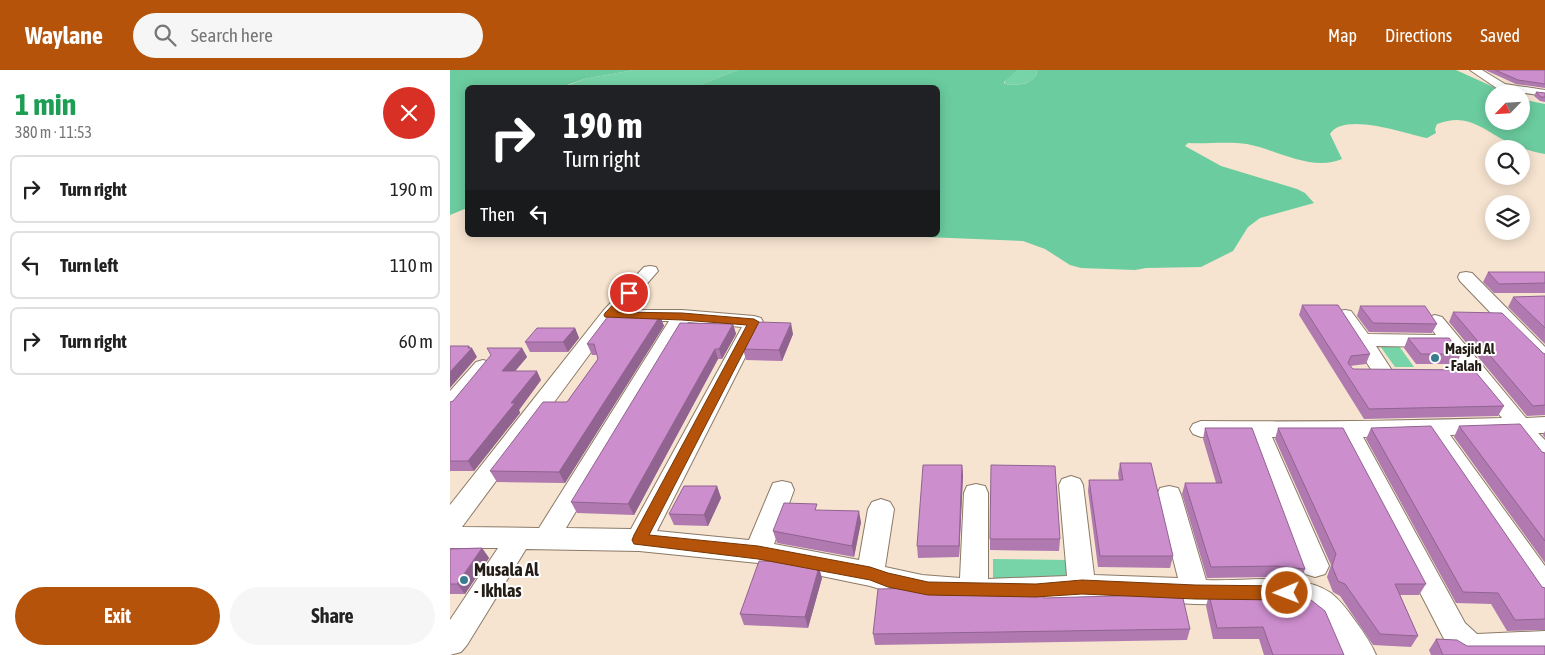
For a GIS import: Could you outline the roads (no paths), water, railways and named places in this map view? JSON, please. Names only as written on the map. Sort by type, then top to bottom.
[{"type":"street","points":[[1480,70],[1502,87],[1545,93]]},
{"type":"street","points":[[450,524],[609,315],[650,271]]},
{"type":"street","points":[[1466,277],[1545,358]]},
{"type":"street","points":[[1488,300],[1514,300]]},
{"type":"street","points":[[609,315],[682,316],[754,322],[639,540]]},
{"type":"street","points":[[1345,315],[1384,372]]},
{"type":"street","points":[[546,539],[682,316]]},
{"type":"street","points":[[1435,321],[1545,456]]},
{"type":"street","points":[[1362,340],[1450,341]]},
{"type":"street","points":[[450,405],[485,363]]},
{"type":"street","points":[[1449,372],[1476,372]]},
{"type":"street","points":[[1201,429],[1347,429],[1545,425]]},
{"type":"street","points":[[1432,426],[1545,588]]},
{"type":"street","points":[[1347,429],[1455,632],[1463,642],[1476,648],[1545,645]]},
{"type":"street","points":[[1258,430],[1316,566]]},
{"type":"street","points":[[1071,485],[1082,587]]},
{"type":"street","points":[[758,552],[782,490]]},
{"type":"street","points":[[974,591],[976,493]]},
{"type":"street","points":[[1169,495],[1195,592]]},
{"type":"street","points":[[870,574],[881,509]]},
{"type":"street","points":[[450,537],[639,540],[758,552],[870,574],[888,580],[928,588],[974,591],[1082,587],[1195,592],[1287,593],[1311,598],[1328,608],[1361,655]]},
{"type":"street","points":[[450,642],[518,539]]},
{"type":"place","name":"Masjid Al - Falah","points":[[1435,358]]},
{"type":"place","name":"Musala Al - Ikhlas","points":[[464,580]]}]
